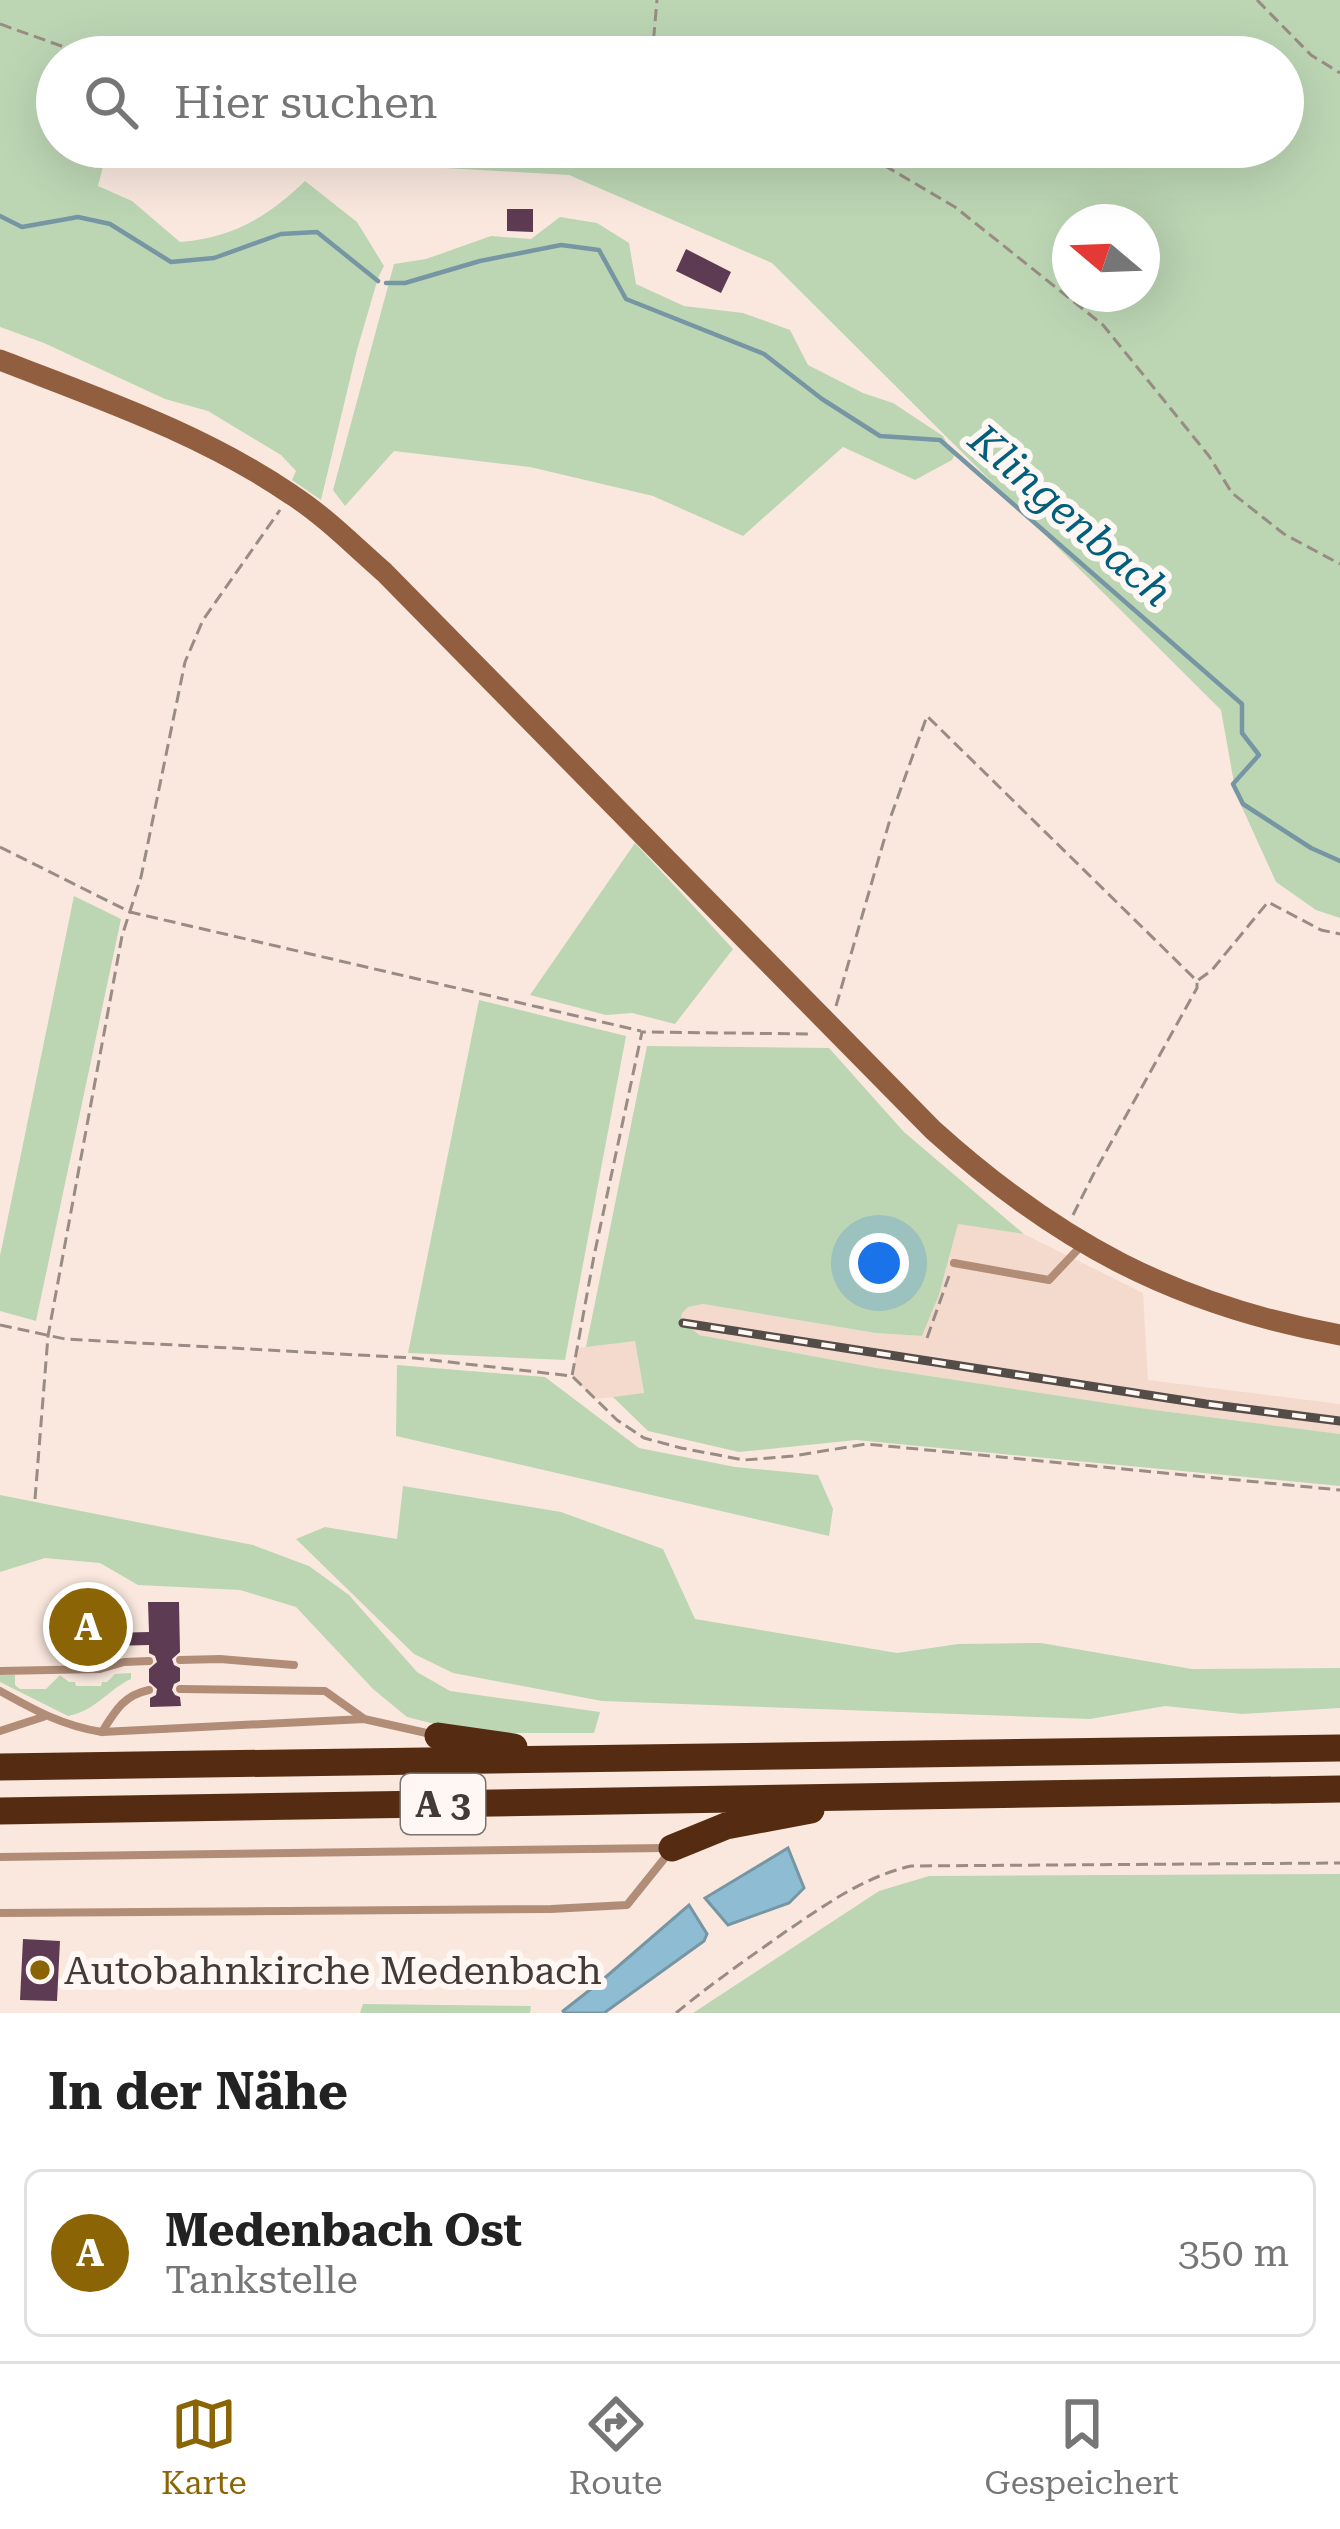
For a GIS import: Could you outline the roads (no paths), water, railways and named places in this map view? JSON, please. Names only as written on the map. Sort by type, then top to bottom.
[{"type":"highway","points":[[438,1736],[602,1760]]},
{"type":"highway","name":"A 3","points":[[0,1767],[1340,1748]]},
{"type":"highway","name":"A 3","points":[[0,1810],[1340,1789]]},
{"type":"highway","points":[[672,1848],[726,1826],[886,1796]]},
{"type":"main road","points":[[0,360],[200,441],[292,494],[325,519],[384,572],[833,1031],[981,1174],[1062,1232],[1148,1276],[1220,1306],[1340,1335]]},
{"type":"lane","points":[[954,1263],[1048,1280],[1083,1244]]},
{"type":"lane","points":[[180,1660],[294,1665]]},
{"type":"lane","points":[[0,1671],[100,1669],[149,1661]]},
{"type":"lane","points":[[180,1689],[325,1690],[364,1719]]},
{"type":"lane","points":[[0,1690],[44,1716],[102,1732],[364,1719],[438,1736]]},
{"type":"lane","points":[[102,1732],[120,1704],[133,1693],[149,1690]]},
{"type":"lane","points":[[0,1731],[44,1716]]},
{"type":"lane","points":[[0,1857],[672,1848]]},
{"type":"lane","points":[[0,1913],[626,1906],[672,1848]]},
{"type":"water","points":[[788,1848],[804,1888],[789,1903],[728,1925],[705,1898]]},
{"type":"water","points":[[689,1905],[707,1934],[704,1941],[604,2013],[564,2013],[563,2011]]},
{"type":"waterway","name":"Klingenbach","points":[[0,216],[22,227],[78,217],[110,224],[171,262],[214,258],[281,234],[317,232],[378,281]]},
{"type":"waterway","name":"Klingenbach","points":[[386,283],[405,283],[480,261],[561,245],[599,250],[626,299],[764,354],[880,436],[940,440],[1242,704],[1242,733],[1259,755],[1233,784],[1243,804],[1340,861]]},
{"type":"railway","points":[[683,1323],[1340,1421]]},
{"type":"place","name":"Medenbach Ost","points":[[88,1627]]},
{"type":"place","name":"Autobahnkirche Medenbach","points":[[40,1970]]}]
